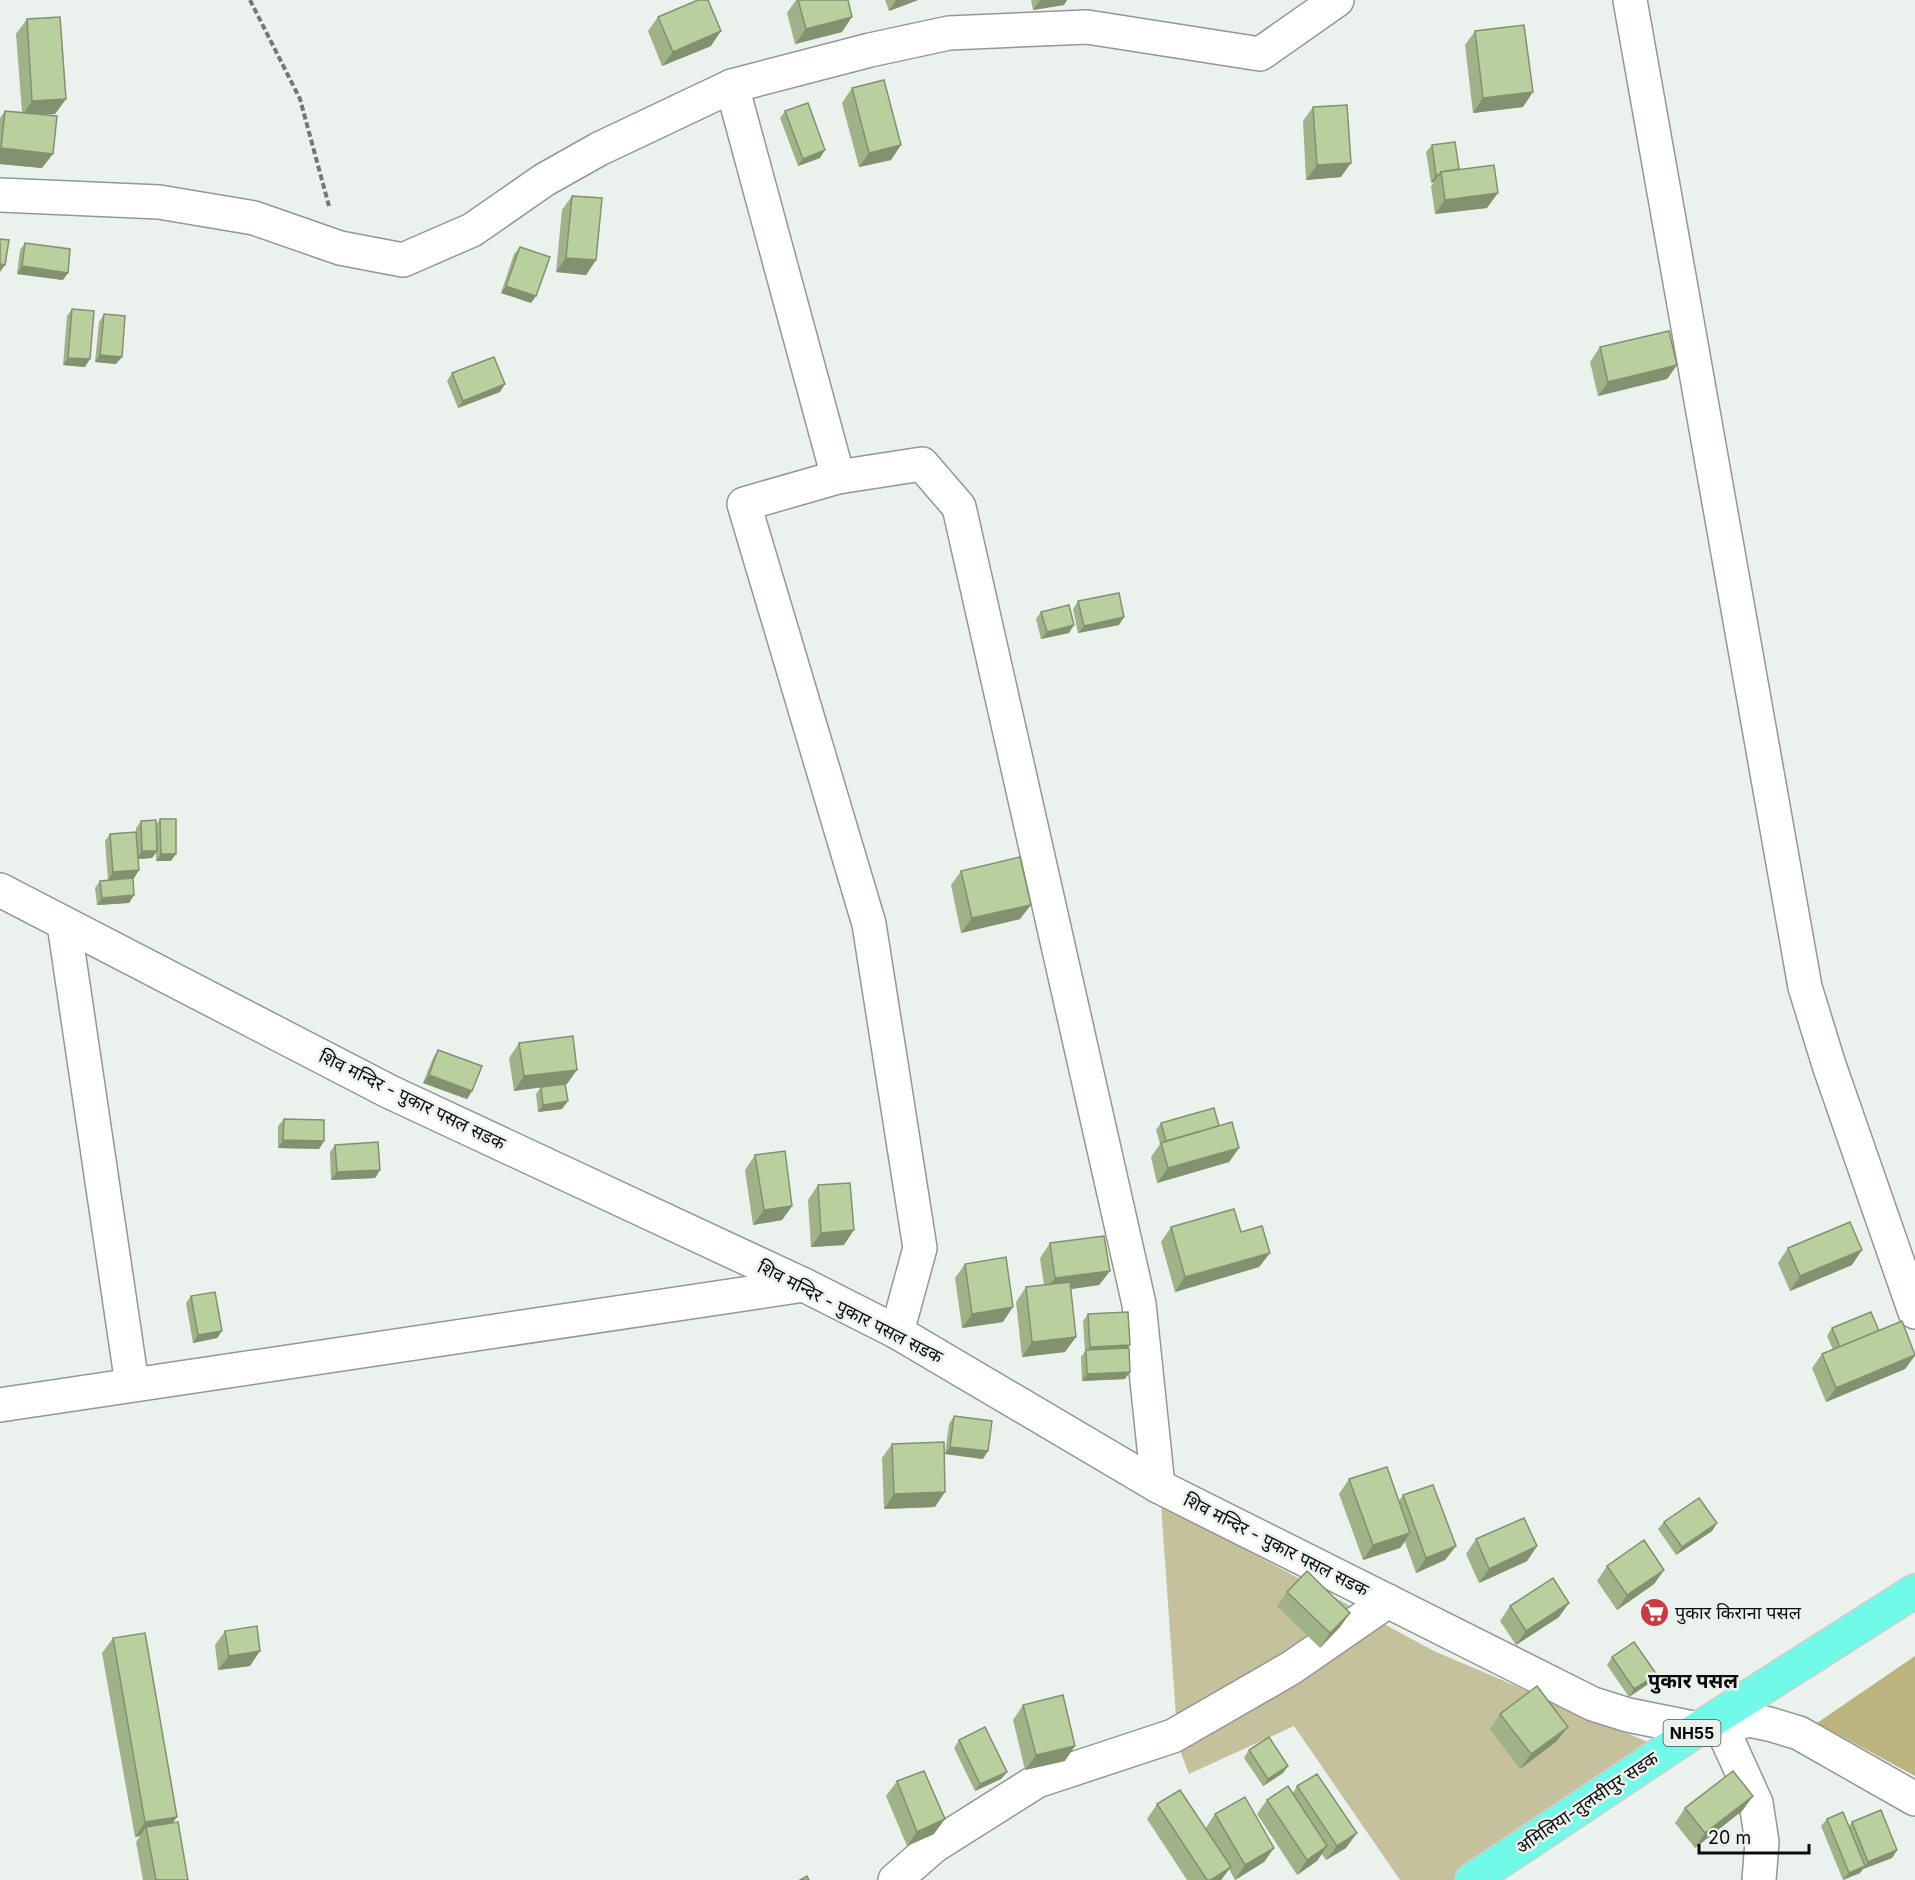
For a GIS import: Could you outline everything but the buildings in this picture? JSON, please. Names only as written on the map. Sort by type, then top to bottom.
[{"type":"main road","name":"अमिलिया-तुलसीपुर सडक","points":[[1472,1880],[1710,1728],[1915,1591]]},
{"type":"street","points":[[0,195],[170,204],[254,218],[340,248],[403,260],[472,230],[544,180],[599,149],[732,86],[870,50],[949,33],[1087,27],[1260,54],[1337,0]]},
{"type":"street","points":[[1630,0],[1805,987],[1828,1065],[1915,1312]]},
{"type":"street","points":[[732,86],[838,477]]},
{"type":"street","points":[[897,1332],[920,1248],[869,924],[744,504],[838,477],[922,464],[959,507],[1139,1304],[1158,1486]]},
{"type":"street","name":"शिव मन्दिर - पुकार पसल सडक","points":[[0,890],[390,1092],[804,1285],[897,1332],[1158,1486],[1593,1704],[1628,1715],[1710,1728]]},
{"type":"street","points":[[64,924],[132,1384]]},
{"type":"street","points":[[0,1405],[804,1285]]},
{"type":"street","points":[[895,1880],[934,1846],[1037,1781],[1173,1736],[1291,1668],[1388,1601]]},
{"type":"street","points":[[1759,1880],[1762,1842],[1756,1803],[1710,1728],[1749,1720],[1798,1733],[1915,1799]]},
{"type":"path","points":[[250,0],[300,99],[340,248]]},
{"type":"shaded area","points":[[1161,1504],[1434,1651],[1657,1746],[1463,1880],[1400,1880],[1294,1726],[1189,1774],[1178,1745]]},
{"type":"shaded area","points":[[1915,1656],[1915,1776],[1817,1723]]},
{"type":"place","name":"पुकार किराना पसल","points":[[1654,1613]]},
{"type":"district","name":"पुकार पसल","points":[[1693,1681]]}]
